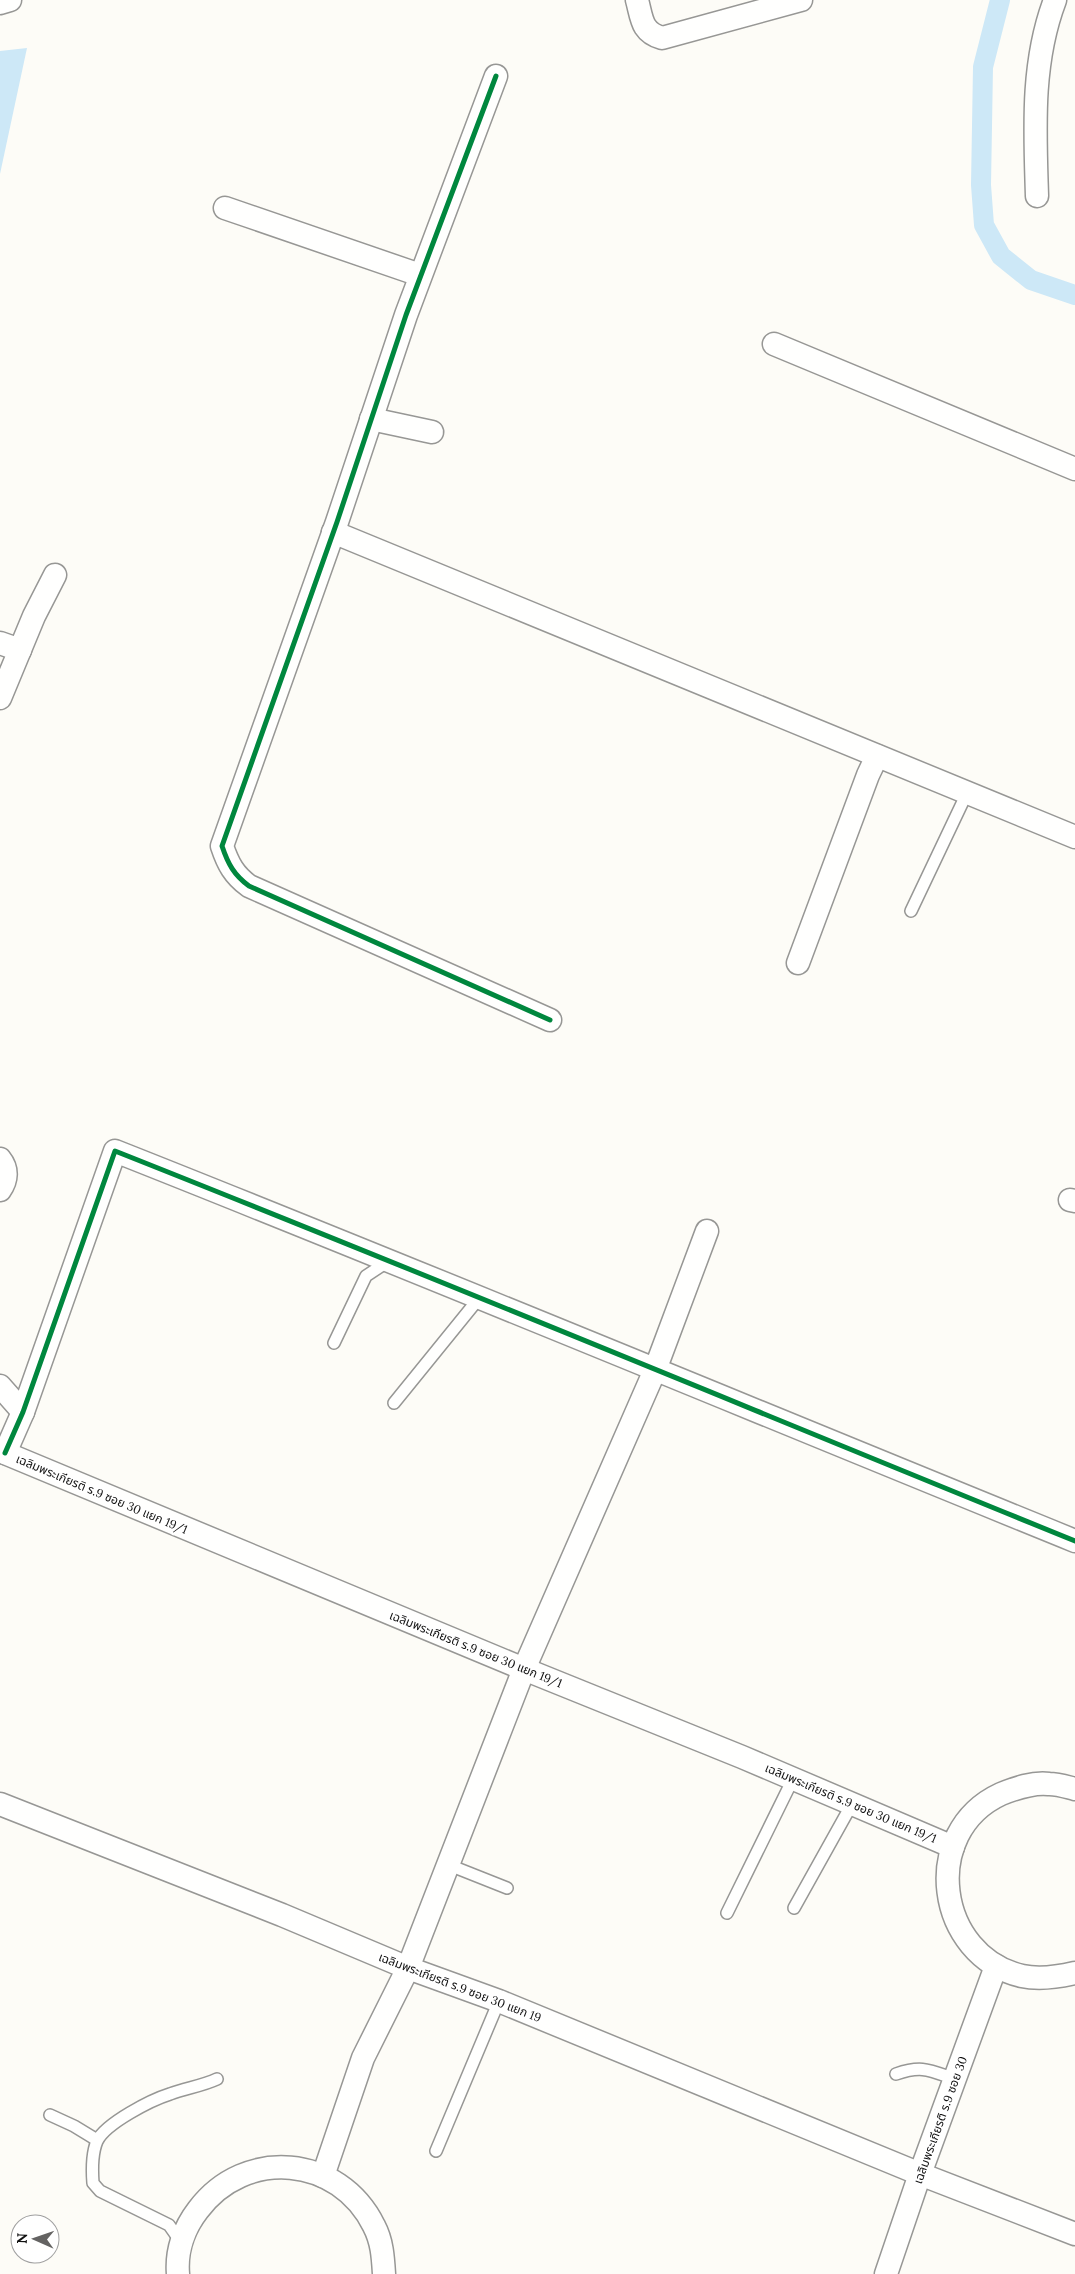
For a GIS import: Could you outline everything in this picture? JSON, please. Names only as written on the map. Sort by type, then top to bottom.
[{"type":"street","points":[[0,3],[10,0]]},
{"type":"street","points":[[638,0],[644,28],[651,35],[662,38],[801,0]]},
{"type":"street","points":[[1037,196],[1035,130],[1038,64],[1046,23],[1055,0]]},
{"type":"street","points":[[496,76],[420,276],[333,532],[222,846],[229,864],[237,877],[249,886],[550,1020]]},
{"type":"street","points":[[225,208],[420,276]]},
{"type":"street","points":[[774,344],[1075,469]]},
{"type":"street","points":[[371,420],[432,432]]},
{"type":"street","points":[[333,532],[1075,837]]},
{"type":"street","points":[[0,698],[10,646],[55,575]]},
{"type":"street","points":[[798,964],[868,775],[877,756]]},
{"type":"street","points":[[3,1452],[23,1412],[115,1151],[390,1260],[1075,1541]]},
{"type":"street","points":[[0,1159],[5,1168],[6,1176],[0,1190]]},
{"type":"street","points":[[323,2176],[363,2058],[408,1968],[524,1669],[655,1370],[707,1231]]},
{"type":"street","points":[[0,1386],[23,1412]]},
{"type":"street","name":"เฉลิมพระเกียรติ ร.9 ซอย 30 แยก 19/1","points":[[3,1452],[953,1847]]},
{"type":"street","points":[[1075,1789],[1048,1783],[1018,1787],[990,1800],[968,1820],[953,1847],[947,1874],[949,1901],[958,1927],[974,1949],[996,1966],[1023,1976],[1051,1978],[1075,1973]]},
{"type":"street","name":"เฉลิมพระเกียรติ ร.9 ซอย 30 แยก 19","points":[[0,1804],[282,1915],[408,1968],[498,2001],[920,2174],[1075,2234]]},
{"type":"street","name":"เฉลิมพระเกียรติ ร.9 ซอย 30","points":[[886,2274],[920,2174],[996,1966]]},
{"type":"street","points":[[178,2274],[181,2242],[191,2219],[206,2198],[226,2182],[241,2175],[274,2167],[299,2168],[323,2176],[344,2188],[362,2206],[375,2227],[380,2243],[384,2274]]},
{"type":"lane","points":[[911,911],[967,793]]},
{"type":"lane","points":[[334,1343],[366,1276],[390,1260]]},
{"type":"lane","points":[[394,1404],[480,1297]]},
{"type":"lane","points":[[727,1913],[793,1779]]},
{"type":"lane","points":[[794,1908],[852,1804]]},
{"type":"lane","points":[[449,1865],[507,1888]]},
{"type":"lane","points":[[436,2151],[498,2001]]},
{"type":"lane","points":[[896,2074],[914,2068],[922,2068],[955,2079]]},
{"type":"lane","points":[[181,2242],[169,2225],[100,2191],[93,2183],[94,2153],[97,2140],[118,2119],[170,2094],[204,2085],[217,2079]]},
{"type":"lane","points":[[50,2115],[74,2126],[97,2140]]},
{"type":"water","points":[[27,48],[0,174],[0,51]]},
{"type":"waterway","points":[[1000,0],[983,67],[981,185],[984,225],[1001,256],[1031,280],[1075,295]]},
{"type":"cycle path","points":[[496,76],[406,315],[337,522],[222,846],[232,869],[249,886],[550,1020]]},
{"type":"cycle path","points":[[5,1453],[23,1412],[115,1151],[1075,1541]]}]
